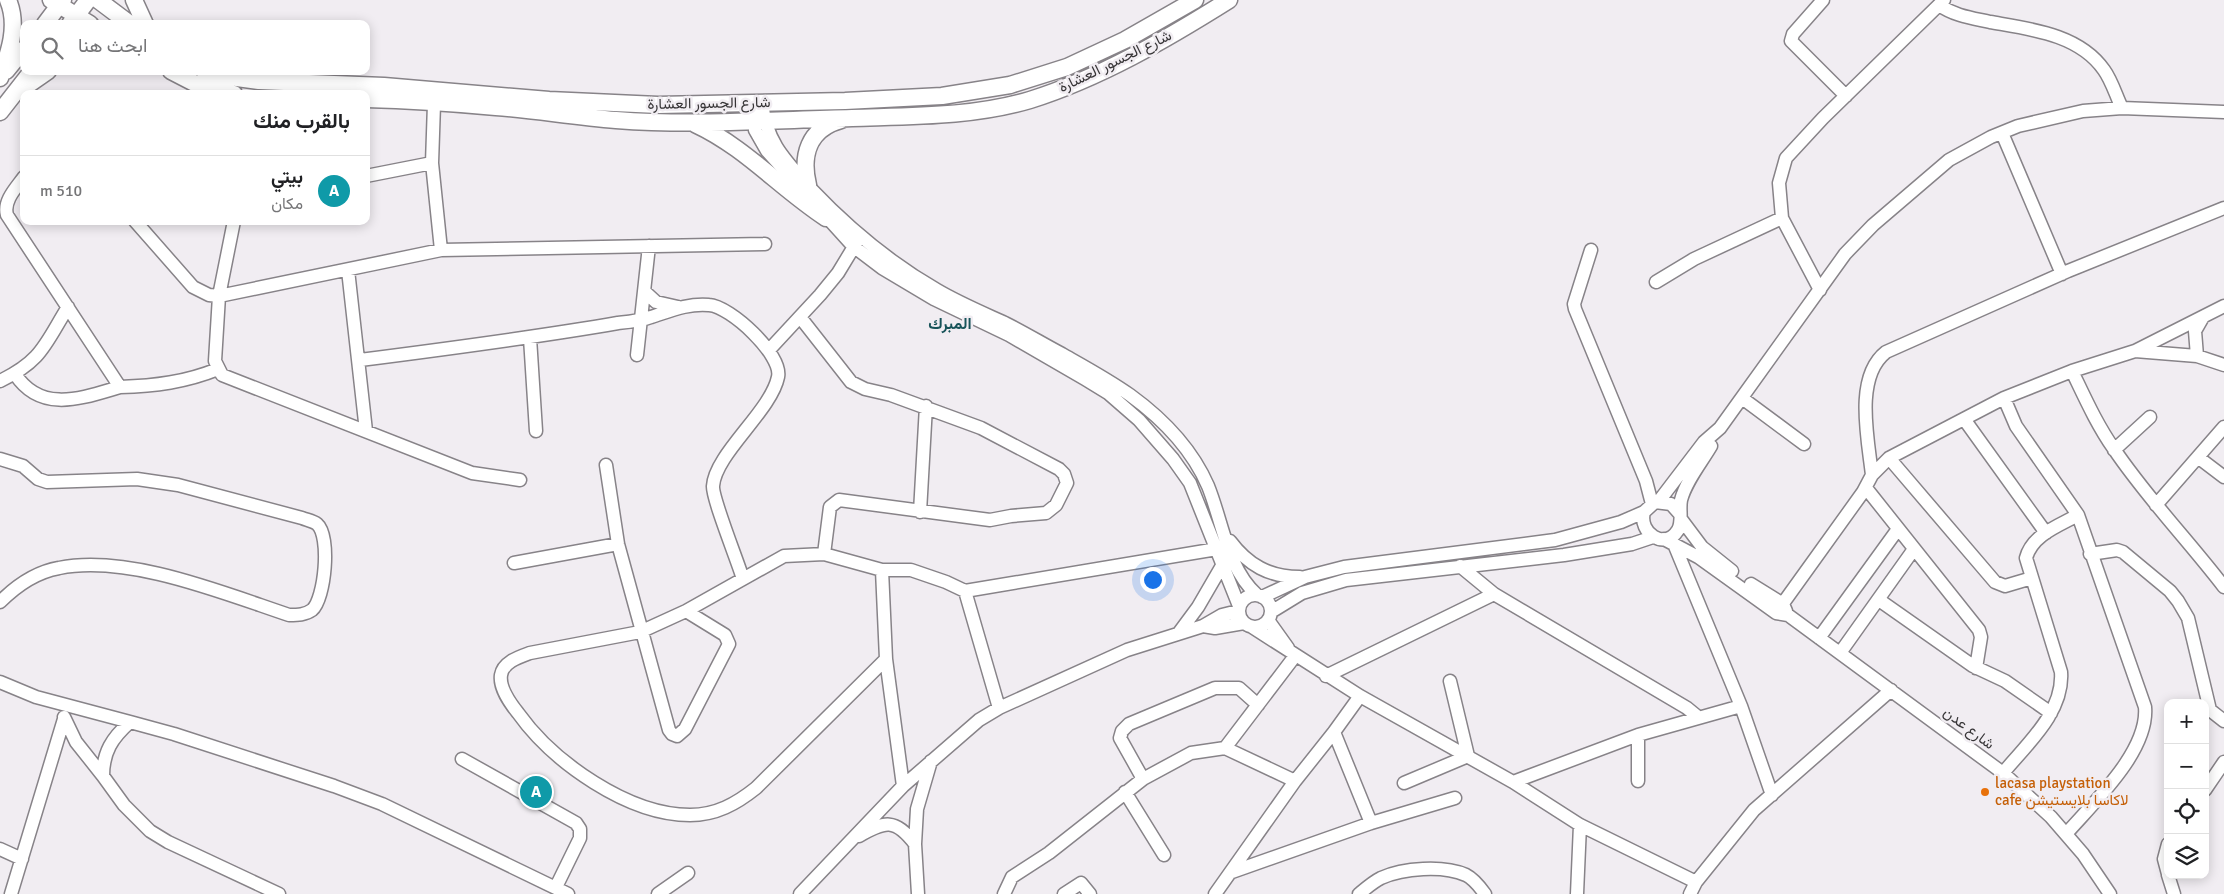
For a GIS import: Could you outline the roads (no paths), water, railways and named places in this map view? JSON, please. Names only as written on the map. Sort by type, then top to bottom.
[{"type":"main road","points":[[0,78],[13,31],[8,0]]},
{"type":"main road","points":[[79,20],[88,0]]},
{"type":"main road","points":[[98,0],[125,20]]},
{"type":"main road","points":[[134,0],[143,20]]},
{"type":"main road","name":"شارع الجسور العشارة","points":[[221,75],[259,81],[421,88],[568,101],[658,105],[942,96],[1010,85],[1037,78],[1096,55],[1194,0]]},
{"type":"main road","name":"شارع الجسور العشارة","points":[[370,99],[495,106],[617,120],[690,122],[759,122],[970,112],[1028,100],[1084,80],[1118,63],[1229,0]]},
{"type":"main road","points":[[47,20],[58,2],[78,20]]},
{"type":"main road","points":[[0,78],[20,54]]},
{"type":"main road","points":[[5,106],[29,75]]},
{"type":"main road","points":[[25,90],[43,75]]},
{"type":"main road","points":[[176,75],[200,86],[217,90]]},
{"type":"main road","points":[[5,106],[20,94]]},
{"type":"main road","points":[[808,185],[805,162],[812,140],[831,123],[850,118]]},
{"type":"main road","points":[[690,122],[727,140],[793,196],[826,218]]},
{"type":"street","points":[[1824,0],[1793,34],[1791,40],[1846,96]]},
{"type":"street","points":[[1820,290],[1782,218],[1779,183],[1786,158],[1794,147],[1942,2],[1957,14],[2019,27],[2058,37],[2078,45],[2089,53],[2106,72],[2122,108]]},
{"type":"street","points":[[758,102],[759,122],[757,137],[826,218],[857,241],[937,290],[1032,337],[1107,380],[1160,420],[1192,456],[1208,486],[1235,566],[1250,589],[1268,603],[1269,616],[1293,654]]},
{"type":"street","points":[[434,104],[432,163],[441,250]]},
{"type":"street","points":[[1202,626],[1216,628],[1248,625],[1261,626],[1269,616],[1290,599],[1322,586],[1369,576],[1564,555],[1664,540],[1676,532],[1686,488],[1720,428],[1845,254],[1873,224],[1949,160],[2018,126],[2083,111],[2122,108],[2224,112]]},
{"type":"street","points":[[759,122],[780,152],[882,268],[934,299],[1009,335],[1093,384],[1121,404],[1156,438],[1190,483],[1239,608],[1248,625],[1326,676],[1513,782],[1580,825],[1696,882]]},
{"type":"street","points":[[2002,133],[2062,274]]},
{"type":"street","points":[[370,175],[432,163]]},
{"type":"street","points":[[20,182],[10,196],[5,208],[7,215],[120,387]]},
{"type":"street","points":[[1872,475],[1866,424],[1867,392],[1872,368],[1878,358],[1886,352],[2062,274],[2224,208]]},
{"type":"street","points":[[1656,282],[1694,259],[1782,218]]},
{"type":"street","points":[[139,225],[193,287],[209,295],[219,296],[441,250],[765,244]]},
{"type":"street","points":[[233,225],[219,296],[215,354],[218,369],[228,378],[472,473],[520,480]]},
{"type":"street","points":[[769,350],[838,273],[857,241]]},
{"type":"street","points":[[637,355],[649,246]]},
{"type":"street","points":[[1591,250],[1574,304],[1575,309],[1646,481],[1652,506]]},
{"type":"street","points":[[348,270],[360,360],[366,431]]},
{"type":"street","points":[[644,290],[656,302],[678,307]]},
{"type":"street","points":[[360,360],[530,338],[640,320],[678,307],[710,304],[719,307],[729,313],[769,350],[776,359],[779,369],[775,385],[719,468],[712,488],[743,579]]},
{"type":"street","points":[[1782,611],[1866,488],[1872,475],[1889,458],[2004,398],[2072,371],[2135,351],[2224,306]]},
{"type":"street","points":[[0,381],[15,374],[36,358],[68,307]]},
{"type":"street","points":[[800,317],[851,382],[865,389],[891,394],[926,406],[981,428],[1059,468],[1064,474],[1066,483],[1056,505],[1046,513],[1036,516],[1011,516],[990,520],[839,500],[830,507],[824,554]]},
{"type":"street","points":[[2197,356],[2195,331],[2203,317]]},
{"type":"street","points":[[530,338],[536,431]]},
{"type":"street","points":[[2135,351],[2197,356],[2224,365]]},
{"type":"street","points":[[15,374],[30,391],[48,399],[74,398],[120,387],[166,384],[195,378],[218,369]]},
{"type":"street","points":[[2072,371],[2099,425],[2114,450],[2156,505],[2224,587]]},
{"type":"street","points":[[1742,398],[1804,444]]},
{"type":"street","points":[[2004,398],[2016,426],[2078,515],[2090,554],[2140,692],[2146,718],[2141,738],[2125,763],[2066,834]]},
{"type":"street","points":[[920,512],[926,406]]},
{"type":"street","points":[[2114,450],[2150,417]]},
{"type":"street","points":[[1964,419],[2046,533]]},
{"type":"street","points":[[2156,505],[2224,427]]},
{"type":"street","points":[[1720,428],[1704,442],[1652,506],[1644,526],[1664,540],[1741,706],[1772,794]]},
{"type":"street","points":[[1889,458],[1995,582],[2005,586],[2032,578]]},
{"type":"street","points":[[2198,458],[2224,477]]},
{"type":"street","points":[[0,459],[23,466],[38,480],[47,482],[137,479],[178,485],[302,518],[318,524],[325,539],[325,560],[318,601],[312,609],[302,615],[289,615],[178,580],[105,565],[57,568],[17,586],[0,602]]},
{"type":"street","points":[[606,465],[618,544],[640,632],[668,730],[677,736],[686,728],[729,644],[725,635],[686,611]]},
{"type":"street","points":[[1866,488],[1979,630],[1982,637],[1976,668]]},
{"type":"street","points":[[800,894],[903,786],[932,758],[979,720],[999,708],[1127,650],[1202,626],[1239,608],[1248,596],[1260,596],[1305,577],[1374,562],[1555,540],[1622,522],[1652,506],[1671,504],[1680,516]]},
{"type":"street","points":[[2003,773],[2051,713],[2059,696],[2061,672],[2026,558],[2029,549],[2046,533],[2078,515]]},
{"type":"street","name":"شارع عدن","points":[[1680,516],[1702,547],[1782,611],[2003,773],[2051,817],[2112,893]]},
{"type":"street","points":[[1819,638],[1898,529]]},
{"type":"street","points":[[1225,536],[1238,551],[1262,570],[1282,576],[1305,577]]},
{"type":"street","name":"شارع عدن","points":[[1664,540],[1782,611]]},
{"type":"street","points":[[514,563],[618,544]]},
{"type":"street","points":[[1840,653],[1914,548]]},
{"type":"street","points":[[886,659],[756,788],[738,802],[720,810],[689,815],[652,808],[623,798],[586,778],[539,740],[511,704],[502,687],[501,676],[504,667],[516,658],[530,653],[640,632],[686,611],[784,556],[824,554],[882,570],[911,570],[946,582],[965,591],[1217,549]]},
{"type":"street","points":[[2090,554],[2117,550],[2123,552],[2170,591],[2188,618],[2210,710],[2224,721]]},
{"type":"street","points":[[1178,634],[1198,607],[1223,564]]},
{"type":"street","points":[[1460,566],[1494,594],[1680,704],[1698,718]]},
{"type":"street","points":[[882,570],[886,659],[903,786]]},
{"type":"street","points":[[965,591],[999,708]]},
{"type":"street","points":[[1326,676],[1494,594]]},
{"type":"street","points":[[1879,600],[1976,668],[2005,681],[2051,713]]},
{"type":"street","points":[[1225,748],[1258,705],[1293,654]]},
{"type":"street","points":[[1450,681],[1468,756]]},
{"type":"street","points":[[0,682],[36,696],[174,734],[366,798],[568,894]]},
{"type":"street","points":[[1143,779],[1120,738],[1122,731],[1129,724],[1215,688],[1228,686],[1238,688],[1258,705]]},
{"type":"street","points":[[1690,894],[1696,882],[1754,810],[1891,690]]},
{"type":"street","points":[[1215,894],[1295,781],[1360,696]]},
{"type":"street","points":[[11,894],[64,719],[63,704]]},
{"type":"street","points":[[1513,782],[1638,735],[1741,706]]},
{"type":"street","points":[[64,719],[76,742],[124,805],[150,831],[168,842],[279,894]]},
{"type":"street","points":[[103,776],[105,754],[115,736],[130,722]]},
{"type":"street","points":[[1334,732],[1372,824]]},
{"type":"street","points":[[1638,735],[1638,781]]},
{"type":"street","points":[[1004,894],[1012,877],[1049,853],[1143,779],[1191,753],[1225,748],[1295,781]]},
{"type":"street","points":[[1404,783],[1468,756]]},
{"type":"street","points":[[918,894],[915,844],[919,798],[932,758]]},
{"type":"street","points":[[462,759],[576,822],[580,829],[580,838],[556,887]]},
{"type":"street","points":[[2206,789],[2224,762]]},
{"type":"street","points":[[1125,792],[1164,855]]},
{"type":"street","points":[[1232,872],[1455,798]]},
{"type":"street","points":[[848,843],[873,828],[886,824],[896,824],[915,844]]},
{"type":"street","points":[[1577,894],[1580,825]]},
{"type":"street","points":[[0,849],[22,859]]},
{"type":"street","points":[[1358,894],[1381,878],[1402,872],[1434,870],[1454,871],[1468,876],[1485,894]]},
{"type":"street","points":[[658,894],[688,873]]},
{"type":"street","points":[[2169,879],[2174,894]]},
{"type":"street","points":[[1064,894],[1081,883],[1090,894]]},
{"type":"place","name":"بيتي","points":[[536,792]]},
{"type":"place","name":"lacasa playstation cafe لاكاسا بلايستيشن","points":[[1985,792]]},
{"type":"district","name":"المبرك","points":[[950,324]]}]
